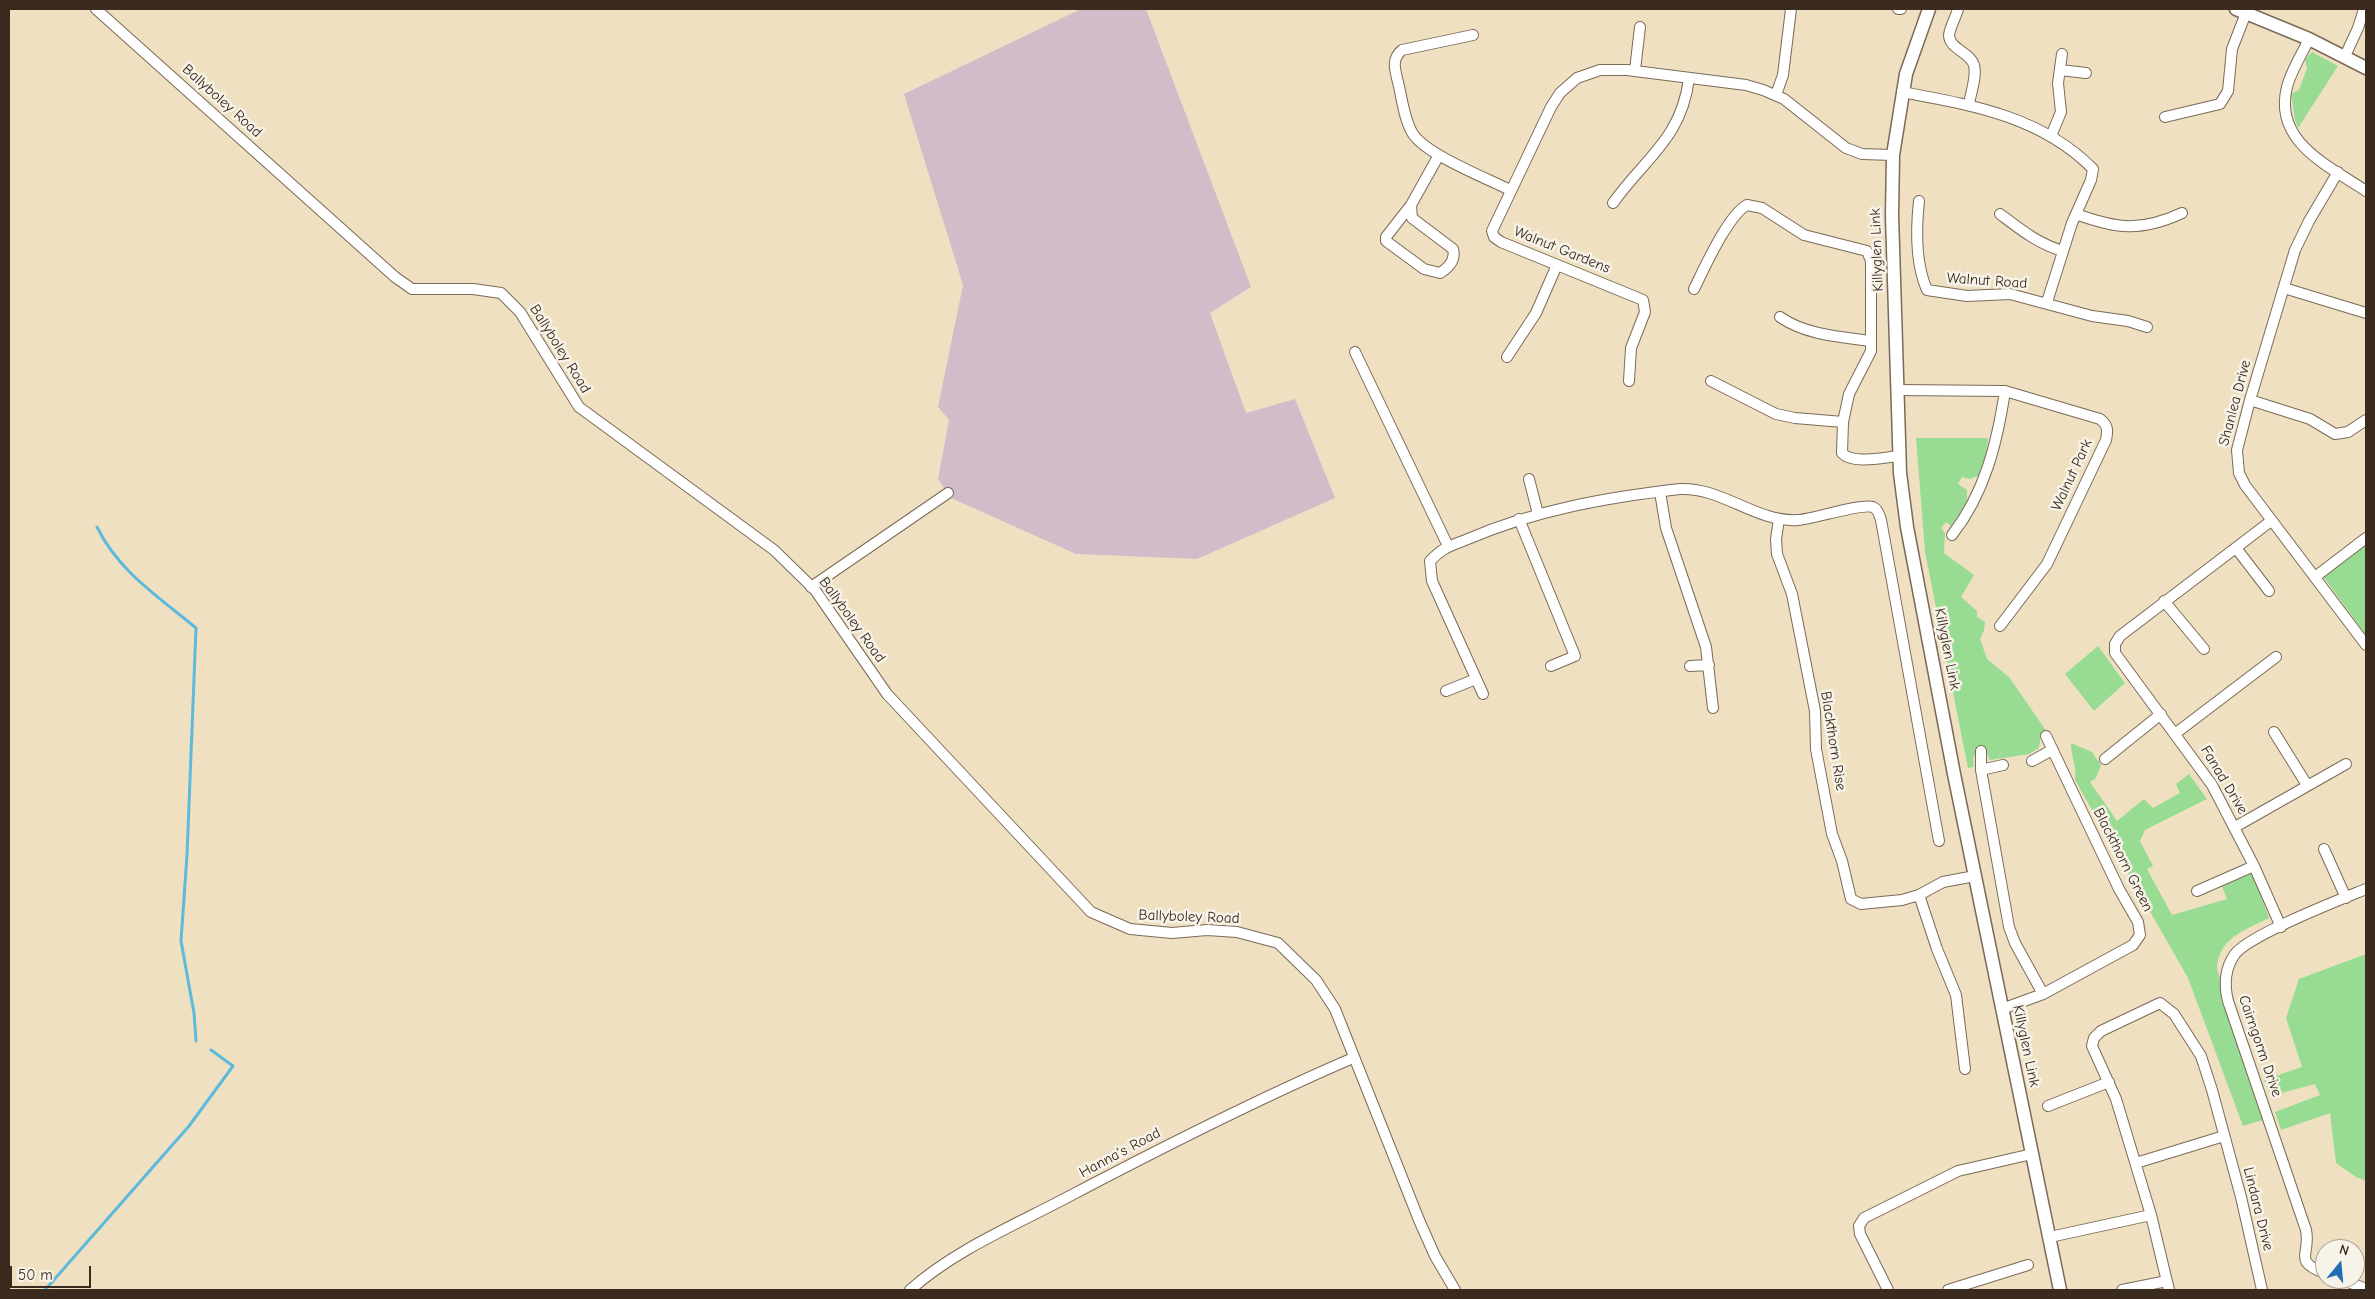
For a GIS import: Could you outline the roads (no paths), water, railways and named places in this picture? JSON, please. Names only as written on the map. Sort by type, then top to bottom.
[{"type":"street","name":"Ballyboley Road","points":[[96,9],[412,289],[473,289],[501,293],[520,312],[579,407],[774,550],[811,587],[887,694],[1090,912],[1130,929],[1172,933],[1207,930],[1237,932],[1278,944],[1316,980],[1334,1009],[1435,1256],[1455,1290]]},
{"type":"street","points":[[1776,95],[1783,75],[1791,9]]},
{"type":"street","name":"Killyglen Link","points":[[1929,9],[1912,54],[1902,92],[1892,155],[1897,390],[1900,456],[1907,527],[1975,876],[2060,1290]]},
{"type":"street","points":[[1958,9],[1949,34],[1952,44],[1973,62],[1974,71],[1969,104]]},
{"type":"street","points":[[2345,56],[2358,28],[2364,9]]},
{"type":"street","points":[[2166,117],[2220,104],[2228,91],[2232,49],[2241,11],[2310,39],[2366,68]]},
{"type":"street","points":[[1635,70],[1640,27]]},
{"type":"street","points":[[1473,35],[1402,50],[1395,60],[1411,129],[1420,142],[1439,154],[1510,190]]},
{"type":"street","points":[[2310,39],[2287,86],[2286,115],[2297,141],[2312,155],[2366,191]]},
{"type":"street","points":[[2051,136],[2061,112],[2058,86],[2062,54]]},
{"type":"street","name":"Walnut Gardens","points":[[1629,381],[1631,348],[1645,312],[1643,300],[1501,242],[1494,237],[1494,224],[1510,190],[1551,106],[1566,86],[1577,78],[1595,71],[1635,70],[1746,85],[1776,95],[1791,104],[1846,148],[1862,154],[1892,155]]},
{"type":"street","points":[[2060,70],[2086,73]]},
{"type":"street","points":[[1613,203],[1673,129],[1685,103],[1688,78]]},
{"type":"street","name":"Walnut Road","points":[[1902,92],[1969,104],[2012,116],[2051,136],[2093,169],[2091,180],[2076,214],[2046,302]]},
{"type":"street","points":[[1411,205],[1412,218],[1452,249],[1454,258],[1448,268],[1440,274],[1424,269],[1386,241],[1386,237],[1411,205],[1439,154]]},
{"type":"street","name":"Shanlea Drive","points":[[2338,172],[2302,235],[2250,400],[2238,445],[2238,465],[2245,485],[2366,645]]},
{"type":"street","name":"Walnut Road","points":[[1919,201],[1916,222],[1918,255],[1927,290],[1966,296],[2010,294],[2046,302],[2092,316],[2128,321],[2147,327]]},
{"type":"street","points":[[1694,289],[1712,252],[1739,211],[1746,205],[1757,206],[1804,235],[1867,251],[1871,261],[1872,341],[1868,358],[1849,394],[1843,422],[1842,453],[1846,457],[1856,459],[1900,456]]},
{"type":"street","points":[[2076,214],[2107,225],[2131,227],[2151,225],[2182,213]]},
{"type":"street","points":[[2000,214],[2025,233],[2049,247],[2063,251]]},
{"type":"street","points":[[1507,357],[1536,313],[1557,265]]},
{"type":"street","points":[[2284,288],[2366,313]]},
{"type":"street","points":[[1780,317],[1792,325],[1812,331],[1872,341]]},
{"type":"street","points":[[1355,352],[1448,546]]},
{"type":"street","points":[[1711,381],[1776,414],[1795,418],[1843,422]]},
{"type":"street","name":"Walnut Park","points":[[1897,390],[2005,391],[2100,419],[2106,423],[2108,431],[2046,564],[2000,626]]},
{"type":"street","points":[[1952,535],[1966,514],[1985,476],[1996,445],[2005,391]]},
{"type":"street","points":[[2250,400],[2310,419],[2335,434],[2348,432],[2366,420]]},
{"type":"street","points":[[1529,479],[1538,514]]},
{"type":"street","points":[[1483,694],[1432,581],[1430,561],[1441,549],[1518,519],[1672,490],[1702,490],[1779,519],[1806,519],[1867,506],[1878,511],[1939,840]]},
{"type":"street","points":[[1660,492],[1666,528],[1701,628],[1709,665],[1713,708]]},
{"type":"street","points":[[811,587],[948,493]]},
{"type":"street","points":[[1518,519],[1575,656],[1551,666]]},
{"type":"street","name":"Blackthorn Rise","points":[[1779,519],[1776,538],[1777,554],[1794,602],[1814,711],[1816,749],[1832,834],[1842,861],[1849,895],[1853,901],[1861,904],[1894,901],[1919,895],[1944,882],[1975,876]]},
{"type":"street","points":[[2204,649],[2164,601],[2271,521]]},
{"type":"street","points":[[2315,577],[2366,538]]},
{"type":"street","points":[[2236,548],[2269,591]]},
{"type":"street","name":"Fanad Drive","points":[[2164,601],[2120,636],[2115,644],[2114,653],[2176,733],[2212,785],[2235,827],[2281,926]]},
{"type":"street","points":[[2176,733],[2276,657]]},
{"type":"street","points":[[1690,666],[1709,665]]},
{"type":"street","points":[[1446,691],[1476,679]]},
{"type":"street","points":[[2106,759],[2161,714]]},
{"type":"street","points":[[2274,732],[2307,785]]},
{"type":"street","name":"Blackthorn Green","points":[[2002,1009],[2043,994],[2133,945],[2140,933],[2138,922],[2046,736]]},
{"type":"street","points":[[2032,761],[2052,750]]},
{"type":"street","points":[[1981,751],[1981,770],[2009,927],[2043,994]]},
{"type":"street","points":[[2235,827],[2346,764]]},
{"type":"street","points":[[1981,770],[2003,765]]},
{"type":"street","points":[[2324,848],[2346,898]]},
{"type":"street","points":[[2197,891],[2254,866]]},
{"type":"street","name":"Cairngorm Drive","points":[[2315,1269],[2310,1267],[2305,1258],[2306,1230],[2225,989],[2228,968],[2239,950],[2255,938],[2366,889]]},
{"type":"street","points":[[1919,895],[1936,950],[1956,994],[1965,1069]]},
{"type":"street","name":"Lindara Drive","points":[[2122,1290],[2168,1286],[2136,1163],[2109,1082],[2093,1052],[2094,1038],[2105,1029],[2157,1003],[2162,1003],[2174,1014],[2198,1050],[2212,1090],[2241,1197],[2262,1290]]},
{"type":"street","name":"Hanna's Road","points":[[910,1290],[948,1261],[1063,1200],[1214,1121],[1353,1058]]},
{"type":"street","points":[[2048,1106],[2109,1082]]},
{"type":"street","points":[[2136,1163],[2224,1136]]},
{"type":"street","points":[[1888,1290],[1860,1236],[1859,1226],[1864,1218],[1958,1171],[2032,1154]]},
{"type":"street","points":[[2050,1237],[2151,1215]]},
{"type":"street","points":[[1948,1290],[2028,1265]]},
{"type":"waterway","points":[[97,527],[106,543],[128,571],[196,628],[187,855],[181,941],[194,1013],[196,1041]]},
{"type":"waterway","points":[[45,1290],[189,1126],[233,1066],[211,1050]]}]
